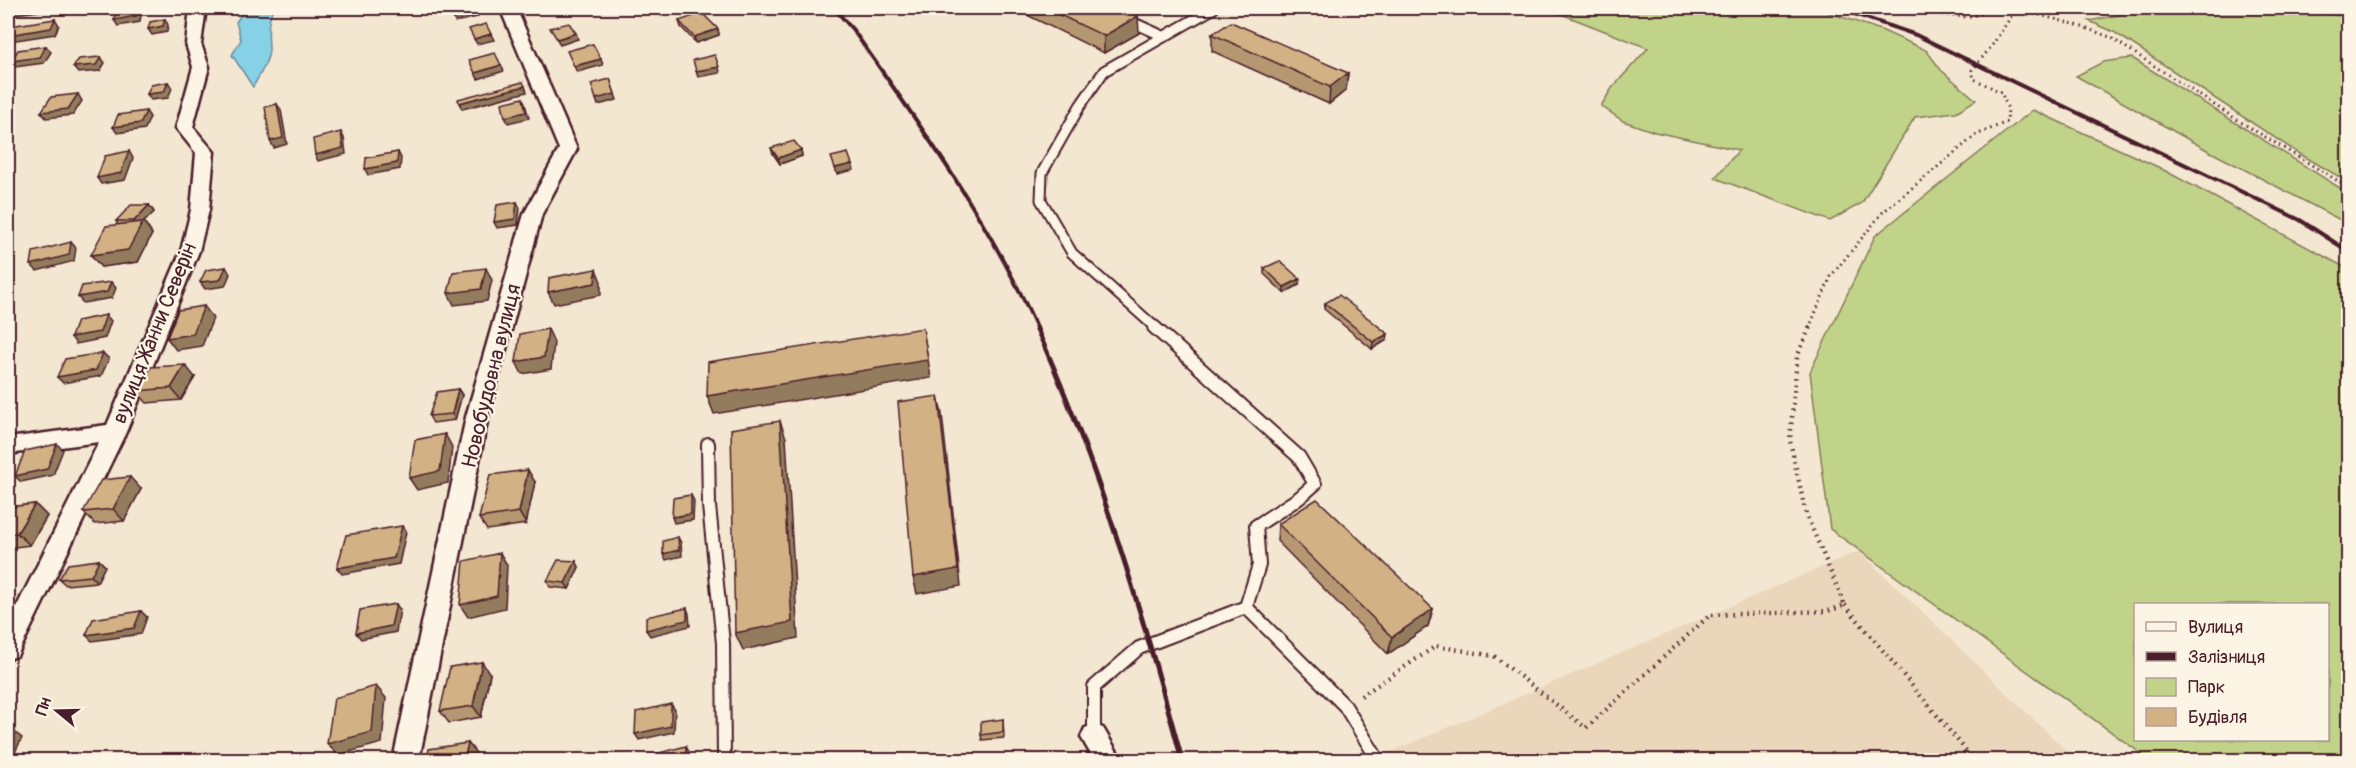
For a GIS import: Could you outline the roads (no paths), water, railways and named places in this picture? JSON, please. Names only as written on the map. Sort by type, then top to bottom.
[{"type":"street","name":"вулиця Жанни Северін","points":[[8,648],[115,432],[190,251],[200,210],[205,152],[184,128],[201,67],[194,53],[193,34],[198,8]]},
{"type":"street","name":"Новобудовна вулиця","points":[[406,760],[477,417],[534,214],[568,149],[508,8]]},
{"type":"street","points":[[8,446],[115,432]]},
{"type":"street","points":[[1094,738],[1109,760]]},
{"type":"lane","points":[[1101,8],[1162,36]]},
{"type":"lane","points":[[1214,8],[1104,71],[1080,106],[1042,173],[1041,200],[1072,253],[1299,457],[1315,484],[1299,498],[1256,526],[1259,564],[1246,607]]},
{"type":"lane","points":[[708,444],[709,506],[723,643],[724,760]]},
{"type":"lane","points":[[1246,607],[1345,706],[1378,760]]},
{"type":"lane","points":[[1094,738],[1094,687],[1139,648],[1246,607]]},
{"type":"water","points":[[246,8],[273,8],[269,25],[268,56],[253,87],[232,55],[241,40],[236,22]]},
{"type":"railway","points":[[834,8],[853,30],[904,102],[976,212],[1018,288],[1037,328]]},
{"type":"railway","points":[[1837,8],[1916,35],[2300,220],[2348,251]]},
{"type":"railway","points":[[1036,327],[1080,433],[1118,540],[1182,760]]}]
